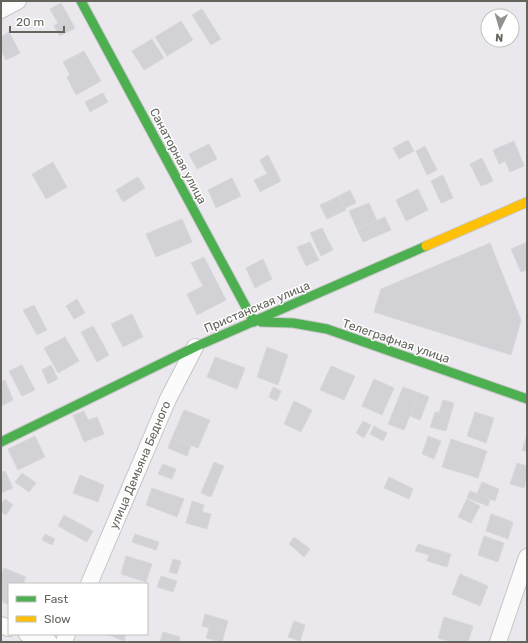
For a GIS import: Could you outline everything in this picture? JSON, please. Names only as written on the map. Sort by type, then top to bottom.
[{"type":"street","points":[[1,10],[18,1]]},
{"type":"street","name":"Санаторная улица","points":[[81,1],[254,322]]},
{"type":"street","name":"Пристанская улица","points":[[1,442],[195,347],[527,202]]},
{"type":"street","name":"Телеграфная улица","points":[[254,322],[293,323],[327,329],[527,399]]},
{"type":"street","name":"улица Демьяна Бедного","points":[[89,583],[168,399],[195,347]]},
{"type":"street","points":[[498,642],[527,557]]},
{"type":"street","points":[[30,635],[49,642]]},
{"type":"building","points":[[61,3],[75,28],[60,36],[54,26],[58,23],[50,9]]},
{"type":"building","points":[[202,9],[221,39],[211,45],[192,15]]},
{"type":"building","points":[[181,21],[193,40],[167,56],[155,37]]},
{"type":"building","points":[[9,32],[20,53],[6,60],[1,50],[1,37]]},
{"type":"building","points":[[152,39],[164,58],[144,70],[132,51]]},
{"type":"building","points":[[84,51],[101,81],[76,95],[67,77],[70,75],[63,62]]},
{"type":"building","points":[[103,93],[108,102],[90,112],[85,102]]},
{"type":"building","points":[[408,140],[414,151],[399,159],[393,148]]},
{"type":"building","points":[[514,141],[524,166],[510,172],[505,161],[499,164],[493,150]]},
{"type":"building","points":[[209,144],[217,159],[197,169],[189,154]]},
{"type":"building","points":[[425,146],[437,170],[427,175],[416,151]]},
{"type":"building","points":[[268,155],[281,181],[260,192],[254,180],[267,174],[260,160]]},
{"type":"building","points":[[482,158],[493,181],[481,186],[470,164]]},
{"type":"building","points":[[53,162],[67,187],[46,199],[32,174]]},
{"type":"building","points":[[443,175],[453,198],[441,203],[431,181]]},
{"type":"building","points":[[138,177],[145,188],[123,202],[116,190]]},
{"type":"building","points":[[232,178],[241,196],[216,208],[208,190]]},
{"type":"building","points":[[418,189],[428,210],[406,221],[396,200]]},
{"type":"building","points":[[350,190],[356,203],[345,208],[339,196]]},
{"type":"building","points":[[339,196],[346,210],[327,219],[320,205]]},
{"type":"building","points":[[369,203],[377,221],[357,229],[349,211]]},
{"type":"building","points":[[385,217],[391,230],[363,242],[357,229]]},
{"type":"building","points":[[182,219],[192,242],[156,257],[146,234]]},
{"type":"building","points":[[322,228],[333,250],[321,256],[310,233]]},
{"type":"building","points":[[310,242],[319,260],[306,266],[297,247]]},
{"type":"building","points":[[527,242],[527,270],[521,272],[511,249]]},
{"type":"building","points":[[490,243],[521,320],[511,355],[374,312],[381,289]]},
{"type":"building","points":[[204,257],[226,300],[197,315],[187,294],[203,286],[191,263]]},
{"type":"building","points":[[263,259],[272,279],[255,288],[246,268]]},
{"type":"building","points":[[77,299],[85,313],[74,319],[66,306]]},
{"type":"building","points":[[34,305],[47,330],[37,335],[23,310]]},
{"type":"building","points":[[132,314],[143,337],[123,347],[111,324]]},
{"type":"building","points":[[93,326],[109,355],[97,362],[81,332]]},
{"type":"building","points":[[65,337],[79,361],[58,373],[44,348]]},
{"type":"building","points":[[267,347],[288,355],[278,385],[257,377]]},
{"type":"building","points":[[215,357],[245,368],[237,389],[207,377]]},
{"type":"building","points":[[22,365],[35,390],[22,396],[9,371]]},
{"type":"building","points":[[51,365],[58,379],[48,384],[42,370]]},
{"type":"building","points":[[331,366],[355,376],[344,400],[320,390]]},
{"type":"building","points":[[374,379],[394,388],[382,415],[362,406]]},
{"type":"building","points":[[5,380],[13,400],[1,406],[1,382]]},
{"type":"building","points":[[273,387],[281,391],[277,401],[269,397]]},
{"type":"building","points":[[403,387],[419,393],[404,430],[388,424]]},
{"type":"building","points":[[419,393],[429,397],[420,420],[410,416]]},
{"type":"building","points":[[443,400],[454,403],[446,431],[430,427],[435,412],[439,413]]},
{"type":"building","points":[[294,401],[312,410],[301,432],[284,424]]},
{"type":"building","points":[[184,410],[210,420],[198,448],[172,438]]},
{"type":"building","points":[[84,411],[88,420],[97,417],[104,434],[84,442],[73,415]]},
{"type":"building","points":[[475,412],[494,418],[486,443],[467,436]]},
{"type":"building","points":[[363,421],[371,425],[364,438],[356,433]]},
{"type":"building","points":[[374,426],[387,433],[383,441],[370,434]]},
{"type":"building","points":[[527,435],[527,452],[522,450]]},
{"type":"building","points":[[35,436],[45,457],[18,470],[8,449]]},
{"type":"building","points":[[428,436],[441,441],[434,459],[422,454]]},
{"type":"building","points":[[172,438],[191,446],[187,456],[168,448]]},
{"type":"building","points":[[451,439],[487,451],[478,478],[442,467]]},
{"type":"building","points":[[214,462],[224,466],[211,497],[201,493]]},
{"type":"building","points":[[517,463],[527,466],[527,478],[524,488],[510,484]]},
{"type":"building","points":[[163,464],[176,469],[172,479],[158,474]]},
{"type":"building","points":[[5,471],[13,488],[1,493],[1,473]]},
{"type":"building","points":[[22,473],[36,483],[29,492],[15,482]]},
{"type":"building","points":[[80,475],[104,485],[98,502],[73,493]]},
{"type":"building","points":[[389,477],[413,489],[409,499],[384,488]]},
{"type":"building","points":[[482,482],[499,489],[495,501],[477,494]]},
{"type":"building","points":[[152,488],[184,499],[177,517],[146,505]]},
{"type":"building","points":[[470,491],[490,499],[488,506],[467,498]]},
{"type":"building","points":[[5,499],[13,505],[6,515],[1,512],[1,504]]},
{"type":"building","points":[[467,499],[480,506],[471,523],[458,517]]},
{"type":"building","points":[[192,501],[204,505],[202,512],[211,514],[207,529],[186,523]]},
{"type":"building","points":[[491,514],[513,522],[508,539],[486,531]]},
{"type":"building","points":[[64,515],[93,531],[87,542],[58,526]]},
{"type":"building","points":[[45,534],[55,539],[52,545],[42,540]]},
{"type":"building","points":[[135,534],[159,542],[156,550],[132,542]]},
{"type":"building","points":[[484,536],[504,543],[498,562],[478,555]]},
{"type":"building","points":[[294,537],[310,549],[304,557],[289,544]]},
{"type":"building","points":[[418,544],[451,554],[447,567],[427,561],[429,555],[415,551]]},
{"type":"building","points":[[126,556],[152,564],[146,582],[121,574]]},
{"type":"building","points":[[173,559],[181,561],[177,574],[169,572]]},
{"type":"building","points":[[4,568],[26,577],[23,583],[8,583],[8,604],[1,601],[1,575]]},
{"type":"building","points":[[460,574],[488,586],[480,606],[452,594]]},
{"type":"building","points":[[161,576],[177,581],[173,592],[157,587]]},
{"type":"building","points":[[205,614],[228,621],[222,642],[206,638],[209,628],[202,626]]},
{"type":"building","points":[[444,617],[473,626],[468,642],[452,642],[438,638]]},
{"type":"building","points":[[294,621],[305,625],[300,641],[288,637]]},
{"type":"building","points":[[163,632],[180,637],[179,642],[160,642]]},
{"type":"building","points":[[109,635],[126,635],[124,641]]},
{"type":"traffic: fast","points":[[81,1],[254,322]]},
{"type":"traffic: fast","points":[[1,442],[195,347],[426,246]]},
{"type":"traffic: fast","points":[[261,322],[293,323],[327,329],[527,399]]},
{"type":"traffic: slow","points":[[426,246],[527,202]]}]
